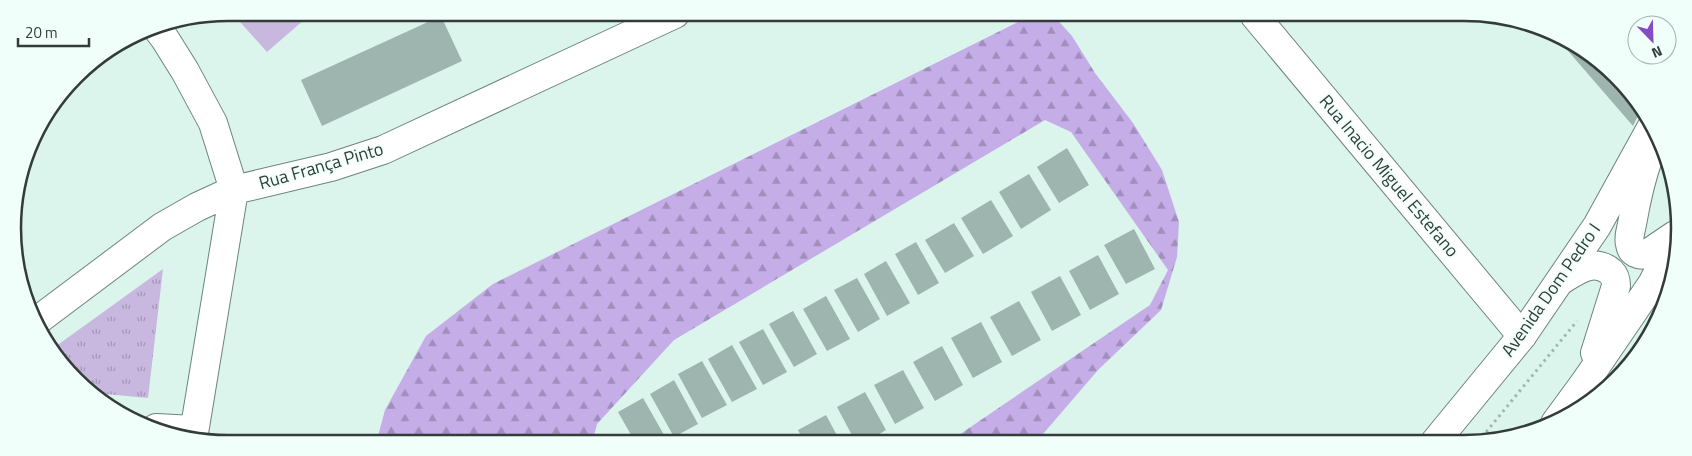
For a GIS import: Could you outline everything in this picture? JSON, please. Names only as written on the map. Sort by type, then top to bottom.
[{"type":"street","name":"Rua França Pinto","points":[[42,317],[162,227],[197,207],[234,190],[331,167],[383,150],[660,21]]},
{"type":"street","name":"Rua Inacio Miguel Estefano","points":[[1259,21],[1522,336]]},
{"type":"street","points":[[160,33],[185,71],[213,122],[234,190],[194,432]]},
{"type":"street","name":"Avenida Dom Pedro I","points":[[1441,435],[1522,336],[1597,226],[1648,134]]},
{"type":"street","points":[[1652,143],[1637,192],[1629,243],[1633,252],[1642,255],[1670,240]]},
{"type":"street","points":[[1578,401],[1593,386],[1652,284],[1670,248]]},
{"type":"street","points":[[1559,281],[1591,265],[1608,270],[1616,281],[1593,386]]},
{"type":"green space","points":[[239,21],[303,21],[267,52]]},
{"type":"green space","points":[[1020,21],[1058,21],[1072,36],[1095,73],[1133,123],[1162,170],[1179,222],[1177,257],[1161,310],[1098,370],[1042,435],[959,435],[1150,305],[1168,270],[1071,132],[1045,120],[674,340],[597,424],[594,435],[378,435],[385,410],[426,336],[493,284]]},
{"type":"green space","points":[[163,269],[148,398],[105,394],[82,374],[57,345]]},
{"type":"building","points":[[430,21],[443,21],[462,61],[322,126],[301,80]]},
{"type":"building","points":[[1566,48],[1590,64],[1628,102],[1638,116],[1633,126]]},
{"type":"building","points":[[1067,148],[1089,185],[1059,203],[1037,167]]},
{"type":"building","points":[[1029,174],[1051,210],[1021,229],[999,192]]},
{"type":"building","points":[[991,200],[1013,236],[983,254],[961,218]]},
{"type":"building","points":[[954,223],[974,256],[945,273],[925,240]]},
{"type":"building","points":[[1134,229],[1155,269],[1126,284],[1104,245]]},
{"type":"building","points":[[916,242],[939,283],[918,295],[895,254]]},
{"type":"building","points":[[1098,255],[1119,294],[1090,310],[1069,271]]},
{"type":"building","points":[[886,261],[910,303],[887,316],[864,274]]},
{"type":"building","points":[[1060,276],[1081,315],[1052,331],[1031,292]]},
{"type":"building","points":[[857,278],[880,319],[858,332],[834,290]]},
{"type":"building","points":[[826,296],[850,339],[827,351],[803,309]]},
{"type":"building","points":[[1019,301],[1041,340],[1012,356],[990,317]]},
{"type":"building","points":[[793,311],[817,354],[794,367],[769,324]]},
{"type":"building","points":[[981,322],[1002,362],[973,378],[951,338]]},
{"type":"building","points":[[763,329],[787,372],[763,385],[739,342]]},
{"type":"building","points":[[732,345],[757,389],[732,402],[708,359]]},
{"type":"building","points":[[942,346],[963,385],[935,401],[913,362]]},
{"type":"building","points":[[702,361],[727,405],[702,418],[678,374]]},
{"type":"building","points":[[903,370],[924,408],[895,424],[874,385]]},
{"type":"building","points":[[674,380],[698,424],[678,435],[673,435],[650,394]]},
{"type":"building","points":[[865,392],[886,430],[878,435],[852,435],[837,407]]},
{"type":"building","points":[[643,398],[664,435],[631,435],[618,412]]},
{"type":"building","points":[[826,415],[837,435],[800,435],[798,430]]}]
